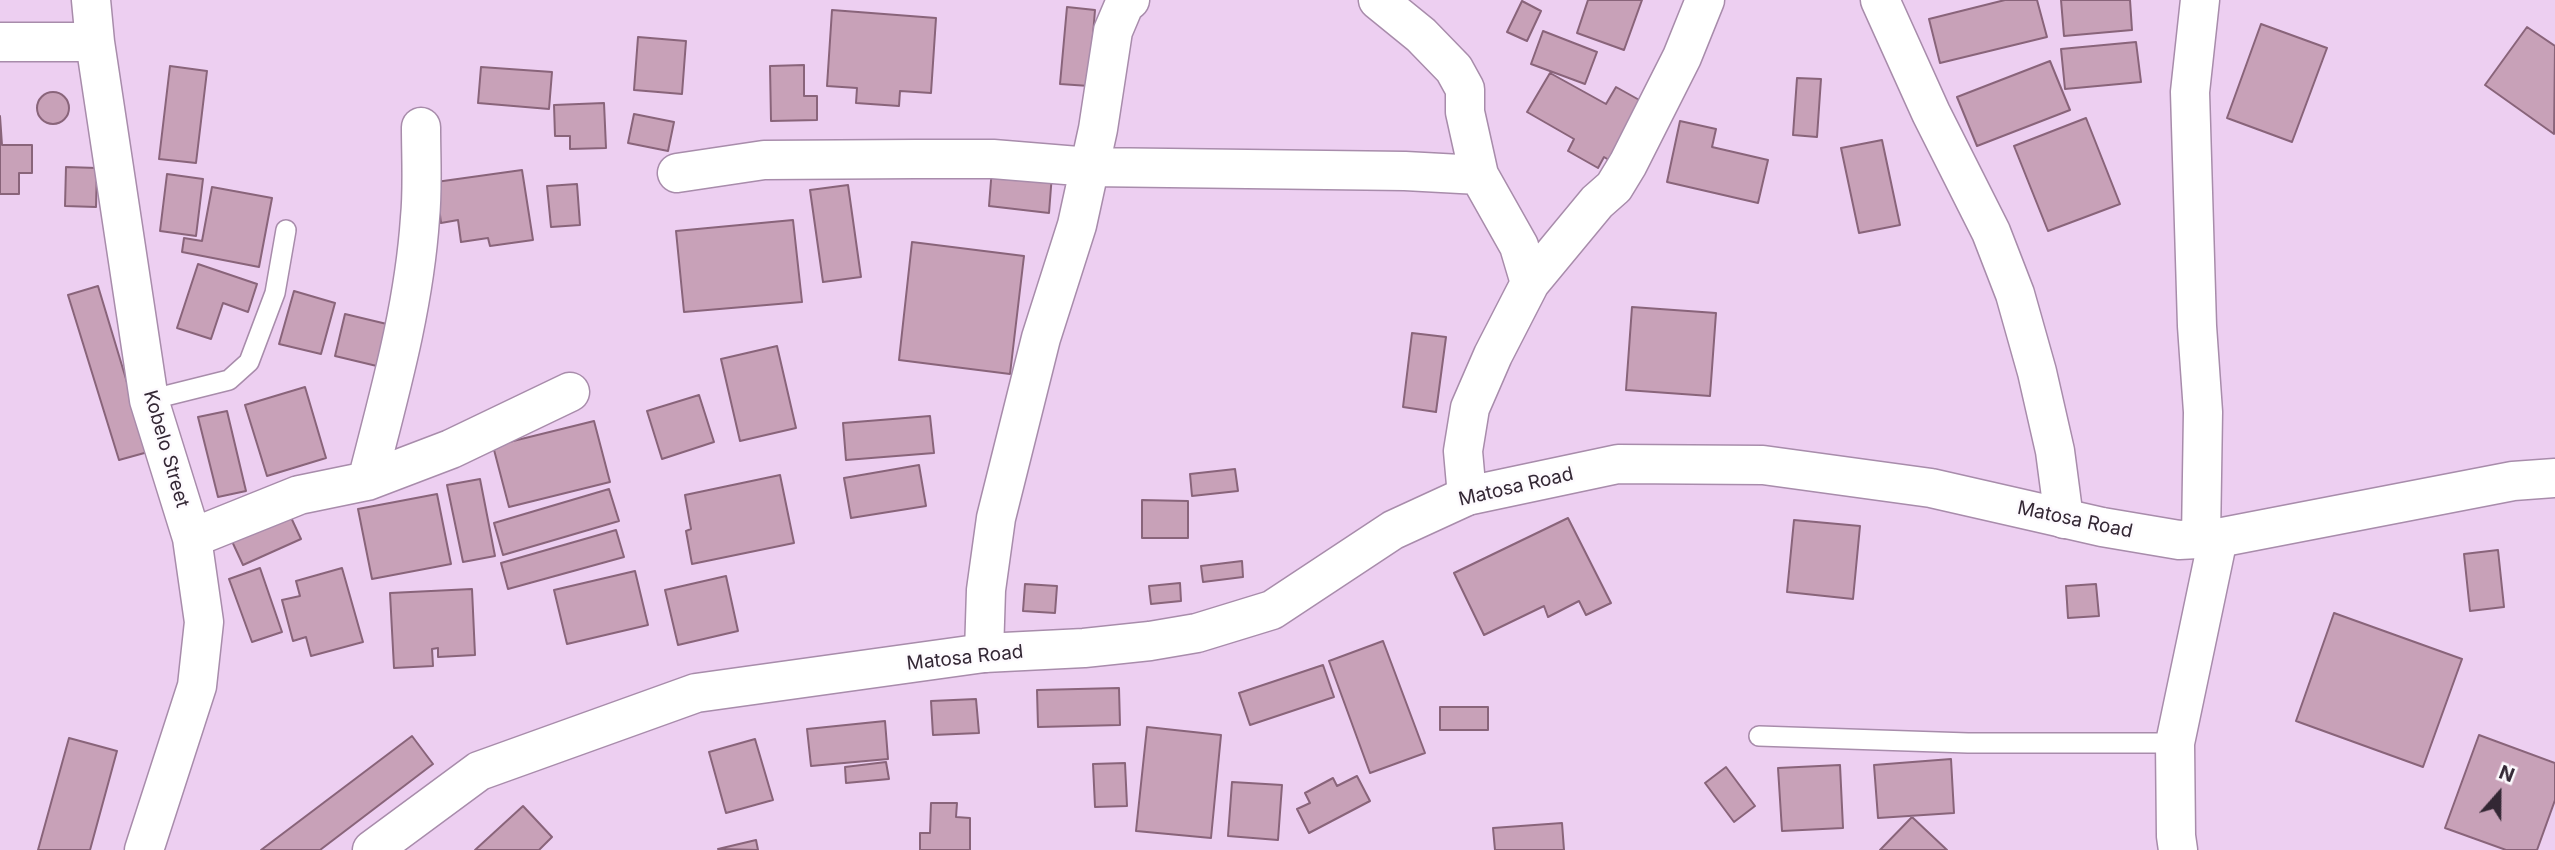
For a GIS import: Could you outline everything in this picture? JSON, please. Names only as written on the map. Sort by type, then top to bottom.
[{"type":"street","name":"Kobelo Street","points":[[91,0],[149,400],[192,538],[204,622],[197,686],[144,850]]},
{"type":"street","points":[[984,653],[986,590],[996,518],[1041,338],[1076,225],[1090,167],[1113,31],[1124,5],[1129,0]]},
{"type":"street","points":[[1378,0],[1421,36],[1454,69],[1465,89],[1465,112],[1479,175],[1519,246],[1530,284]]},
{"type":"street","points":[[1467,496],[1463,450],[1470,408],[1493,355],[1530,284],[1597,202],[1614,187],[1682,58],[1705,0]]},
{"type":"street","points":[[1880,0],[1936,124],[1991,232],[2015,294],[2055,451],[2064,519]]},
{"type":"street","points":[[2178,850],[2175,743],[2209,539],[2197,326],[2190,92],[2200,0]]},
{"type":"street","points":[[0,42],[95,42]]},
{"type":"street","points":[[367,481],[396,370],[415,265],[421,218],[421,127]]},
{"type":"street","points":[[677,173],[764,160],[993,159],[1090,167],[1405,170],[1479,175]]},
{"type":"street","points":[[192,538],[299,495],[367,481],[451,449],[570,392]]},
{"type":"street","name":"Matosa Road","points":[[372,850],[479,771],[696,693],[984,653],[1084,648],[1197,633],[1272,610],[1393,530],[1467,496],[1618,464],[1763,465],[1931,488],[2064,519],[2179,540],[2209,539],[2513,481],[2555,478]]},
{"type":"lane","points":[[149,400],[229,380],[249,362],[275,293],[286,230]]},
{"type":"lane","points":[[1759,736],[1968,743],[2175,743]]},
{"type":"building","points":[[1588,0],[1642,0],[1624,50],[1577,33]]},
{"type":"building","points":[[2005,0],[2037,0],[2047,37],[1940,63],[1929,19]]},
{"type":"building","points":[[2061,0],[2130,0],[2132,30],[2064,36]]},
{"type":"building","points":[[1522,1],[1541,11],[1527,41],[1507,32]]},
{"type":"building","points":[[1067,7],[1095,10],[1089,86],[1060,84]]},
{"type":"building","points":[[832,10],[936,18],[931,93],[900,91],[899,106],[856,103],[857,88],[827,86]]},
{"type":"building","points":[[2261,24],[2327,48],[2292,142],[2227,118]]},
{"type":"building","points":[[2527,27],[2555,46],[2554,134],[2485,85]]},
{"type":"building","points":[[1543,31],[1597,52],[1585,84],[1531,64]]},
{"type":"building","points":[[638,37],[686,41],[682,94],[634,90]]},
{"type":"building","points":[[2136,42],[2141,82],[2065,89],[2061,49]]},
{"type":"building","points":[[2050,61],[2070,110],[1977,146],[1957,97]]},
{"type":"building","points":[[804,65],[804,96],[817,96],[817,120],[771,121],[770,66]]},
{"type":"building","points":[[170,66],[207,71],[196,163],[159,159]]},
{"type":"building","points":[[481,67],[552,72],[549,109],[478,103]]},
{"type":"building","points":[[1550,73],[1606,104],[1616,87],[1650,106],[1617,165],[1604,157],[1598,168],[1568,151],[1574,139],[1527,112]]},
{"type":"building","points":[[1797,78],[1821,79],[1817,137],[1793,135]]},
{"type":"building","points":[[53,92],[65,96],[69,108],[65,120],[53,124],[41,120],[37,108],[41,96]]},
{"type":"building","points":[[604,103],[606,148],[570,149],[570,136],[555,136],[554,105]]},
{"type":"building","points":[[634,114],[674,122],[668,151],[628,143]]},
{"type":"building","points":[[0,116],[2,145],[32,145],[32,173],[19,173],[19,194],[0,194]]},
{"type":"building","points":[[2086,118],[2120,204],[2048,231],[2014,146]]},
{"type":"building","points":[[1680,121],[1716,129],[1712,147],[1768,160],[1758,203],[1667,182]]},
{"type":"building","points":[[1882,140],[1900,225],[1859,233],[1841,148]]},
{"type":"building","points":[[66,167],[97,168],[96,207],[65,206]]},
{"type":"building","points":[[992,168],[1052,174],[1049,213],[989,206]]},
{"type":"building","points":[[522,170],[533,240],[490,246],[488,238],[461,242],[458,220],[441,223],[436,182]]},
{"type":"building","points":[[167,174],[203,179],[196,236],[160,231]]},
{"type":"building","points":[[577,184],[580,225],[551,227],[547,186]]},
{"type":"building","points":[[848,185],[861,277],[823,282],[810,190]]},
{"type":"building","points":[[212,187],[272,198],[259,267],[182,252],[184,238],[202,241]]},
{"type":"building","points":[[793,220],[802,302],[684,312],[676,231]]},
{"type":"building","points":[[912,242],[1024,256],[1010,374],[899,360]]},
{"type":"building","points":[[198,264],[257,284],[248,312],[223,303],[211,339],[177,328]]},
{"type":"building","points":[[98,286],[148,452],[119,460],[68,295]]},
{"type":"building","points":[[294,291],[335,303],[321,354],[279,344]]},
{"type":"building","points":[[1632,307],[1716,313],[1710,396],[1626,390]]},
{"type":"building","points":[[345,314],[391,325],[381,367],[335,356]]},
{"type":"building","points":[[1412,333],[1446,337],[1436,412],[1403,407]]},
{"type":"building","points":[[777,346],[796,428],[740,441],[721,359]]},
{"type":"building","points":[[305,387],[326,458],[267,476],[245,405]]},
{"type":"building","points":[[699,395],[714,442],[662,459],[647,411]]},
{"type":"building","points":[[227,411],[246,491],[218,497],[198,417]]},
{"type":"building","points":[[930,416],[934,453],[846,460],[843,423]]},
{"type":"building","points":[[594,421],[610,482],[509,507],[493,446]]},
{"type":"building","points":[[919,465],[926,506],[851,518],[844,478]]},
{"type":"building","points":[[1235,469],[1238,491],[1192,496],[1190,474]]},
{"type":"building","points":[[780,475],[794,543],[692,564],[686,531],[691,529],[685,495]]},
{"type":"building","points":[[480,479],[495,556],[463,562],[447,485]]},
{"type":"building","points":[[609,489],[619,521],[503,555],[494,523]]},
{"type":"building","points":[[437,494],[451,564],[372,579],[358,509]]},
{"type":"building","points":[[1142,500],[1188,501],[1188,538],[1142,538]]},
{"type":"building","points":[[288,511],[301,539],[243,565],[230,537]]},
{"type":"building","points":[[1568,518],[1611,603],[1586,615],[1579,601],[1548,617],[1544,606],[1484,635],[1454,573]]},
{"type":"building","points":[[1794,520],[1860,526],[1853,599],[1787,592]]},
{"type":"building","points":[[616,530],[624,557],[508,589],[501,563]]},
{"type":"building","points":[[2498,550],[2504,607],[2470,611],[2464,554]]},
{"type":"building","points":[[1242,561],[1243,577],[1203,582],[1201,566]]},
{"type":"building","points":[[260,568],[282,632],[252,642],[229,579]]},
{"type":"building","points":[[342,568],[363,642],[311,656],[306,637],[293,641],[282,600],[300,596],[296,581]]},
{"type":"building","points":[[635,571],[648,625],[567,644],[554,590]]},
{"type":"building","points":[[726,576],[738,631],[678,645],[665,590]]},
{"type":"building","points":[[1180,583],[1181,601],[1151,604],[1149,586]]},
{"type":"building","points":[[1025,584],[1057,586],[1055,613],[1023,611]]},
{"type":"building","points":[[2096,584],[2099,616],[2068,618],[2066,586]]},
{"type":"building","points":[[472,589],[475,655],[438,657],[438,648],[432,649],[433,666],[394,668],[390,593]]},
{"type":"building","points":[[2334,613],[2462,659],[2423,767],[2296,721]]},
{"type":"building","points":[[1383,641],[1425,753],[1370,773],[1329,661]]},
{"type":"building","points":[[1323,665],[1334,697],[1250,725],[1239,693]]},
{"type":"building","points":[[1119,688],[1120,725],[1038,727],[1037,690]]},
{"type":"building","points":[[976,699],[979,733],[933,735],[931,701]]},
{"type":"building","points":[[1440,707],[1488,707],[1488,730],[1440,730]]},
{"type":"building","points":[[885,721],[888,759],[811,766],[807,729]]},
{"type":"building","points":[[1147,727],[1221,735],[1211,838],[1136,831]]},
{"type":"building","points":[[2479,735],[2555,763],[2555,800],[2537,850],[2506,850],[2445,828]]},
{"type":"building","points":[[412,736],[433,764],[320,850],[261,850]]},
{"type":"building","points":[[69,738],[117,751],[90,850],[38,850]]},
{"type":"building","points":[[755,739],[773,800],[726,813],[709,752]]},
{"type":"building","points":[[1951,759],[1954,813],[1878,818],[1874,765]]},
{"type":"building","points":[[886,762],[889,779],[846,783],[845,767]]},
{"type":"building","points":[[1125,763],[1127,806],[1095,807],[1093,764]]},
{"type":"building","points":[[1840,765],[1843,828],[1782,831],[1778,768]]},
{"type":"building","points":[[1726,767],[1755,806],[1734,822],[1705,783]]},
{"type":"building","points":[[1357,776],[1370,801],[1309,833],[1297,809],[1310,803],[1305,793],[1333,778],[1337,786]]},
{"type":"building","points":[[1232,782],[1282,785],[1278,840],[1228,836]]},
{"type":"building","points":[[931,803],[957,803],[956,817],[970,818],[970,850],[920,850],[920,833],[930,833]]},
{"type":"building","points":[[523,806],[552,837],[539,850],[475,850]]},
{"type":"building","points":[[1912,817],[1947,850],[1880,850]]},
{"type":"building","points":[[1562,823],[1564,850],[1495,850],[1493,828]]},
{"type":"building","points":[[756,840],[758,850],[718,849]]}]
